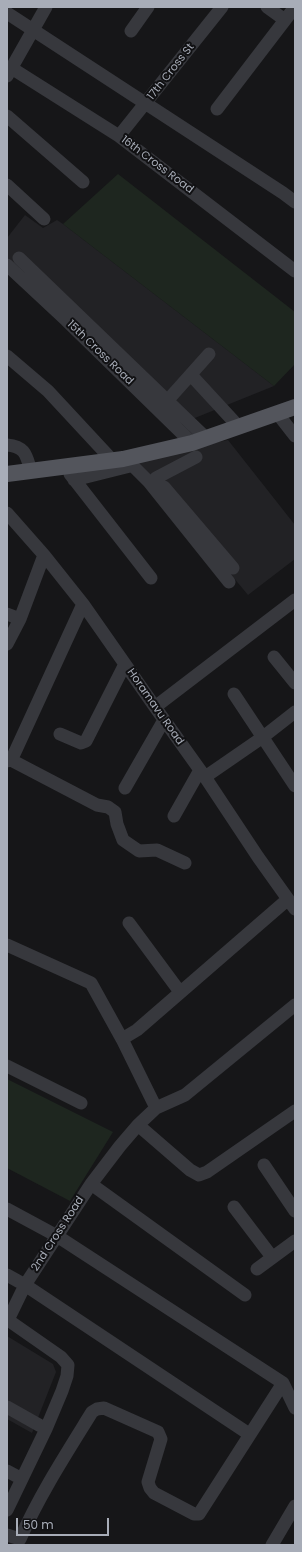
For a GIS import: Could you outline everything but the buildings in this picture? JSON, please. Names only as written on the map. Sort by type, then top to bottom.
[{"type":"main road","points":[[7,474],[113,461],[138,464],[198,446],[238,426],[295,407]]},
{"type":"street","points":[[10,72],[46,7]]},
{"type":"street","points":[[131,30],[148,7]]},
{"type":"street","name":"17th Cross St","points":[[119,136],[222,7]]},
{"type":"street","points":[[266,7],[285,20]]},
{"type":"street","points":[[217,109],[295,7]]},
{"type":"street","points":[[7,13],[295,202]]},
{"type":"street","name":"16th Cross Road","points":[[10,72],[119,136],[295,271]]},
{"type":"street","points":[[7,116],[83,182]]},
{"type":"street","points":[[7,185],[44,219]]},
{"type":"street","points":[[19,258],[167,401],[198,446],[156,478]]},
{"type":"street","name":"15th Cross Road","points":[[7,265],[198,446]]},
{"type":"street","points":[[167,401],[209,354]]},
{"type":"street","points":[[7,356],[48,391],[113,461]]},
{"type":"street","points":[[191,374],[238,426]]},
{"type":"street","points":[[277,413],[295,436]]},
{"type":"street","points":[[7,445],[18,447],[26,454],[31,471]]},
{"type":"street","points":[[138,464],[156,478],[233,568]]},
{"type":"street","points":[[74,480],[130,466],[134,467],[138,464]]},
{"type":"street","points":[[138,464],[229,582]]},
{"type":"street","points":[[64,467],[151,578]]},
{"type":"street","name":"Horamavu Road","points":[[7,513],[44,555],[83,604],[203,774],[291,904]]},
{"type":"street","points":[[7,644],[20,619],[44,555]]},
{"type":"street","points":[[155,707],[295,600]]},
{"type":"street","points":[[83,604],[9,760],[97,805],[108,807],[115,812],[117,824],[123,840],[139,851],[157,850],[185,863]]},
{"type":"street","points":[[7,614],[20,619]]},
{"type":"street","points":[[274,656],[295,683]]},
{"type":"street","points":[[60,734],[81,743],[86,741],[124,664]]},
{"type":"street","points":[[234,694],[295,786]]},
{"type":"street","points":[[174,816],[203,774],[263,737],[295,712]]},
{"type":"street","points":[[125,788],[164,720]]},
{"type":"street","points":[[122,1038],[137,1030],[180,992],[291,904]]},
{"type":"street","points":[[129,923],[180,992]]},
{"type":"street","points":[[7,945],[90,983],[122,1038],[156,1108]]},
{"type":"street","name":"2nd Cross Road","points":[[7,1510],[46,1429],[62,1391],[67,1376],[68,1365],[61,1357],[8,1320],[25,1285],[91,1184],[138,1125],[156,1108],[185,1095],[295,1005]]},
{"type":"street","points":[[7,1066],[80,1102]]},
{"type":"street","points":[[138,1125],[190,1170],[199,1175],[207,1172],[295,1110]]},
{"type":"street","points":[[264,1165],[295,1211]]},
{"type":"street","points":[[91,1184],[245,1295]]},
{"type":"street","points":[[234,1207],[272,1258]]},
{"type":"street","points":[[7,1209],[57,1236],[283,1383],[295,1408]]},
{"type":"street","points":[[257,1268],[295,1241]]},
{"type":"street","points":[[7,1275],[25,1285],[249,1434]]},
{"type":"street","points":[[7,1535],[20,1539],[34,1506],[92,1412],[97,1409],[104,1408],[158,1432],[161,1439],[148,1482],[150,1488],[154,1493],[194,1514],[199,1514],[283,1383]]},
{"type":"street","points":[[7,1408],[46,1429]]},
{"type":"street","points":[[7,1471],[22,1479]]},
{"type":"street","points":[[272,1545],[295,1506]]},
{"type":"shaded area","points":[[118,174],[295,312],[295,364],[274,386],[63,224]]},
{"type":"shaded area","points":[[25,215],[43,228],[57,220],[63,224],[274,386],[180,424],[7,260],[7,238]]},
{"type":"shaded area","points":[[228,440],[295,525],[295,559],[248,595],[136,460]]},
{"type":"shaded area","points":[[7,1079],[113,1132],[70,1201],[7,1168]]},
{"type":"shaded area","points":[[7,1336],[53,1364],[56,1372],[32,1433],[7,1419]]}]
